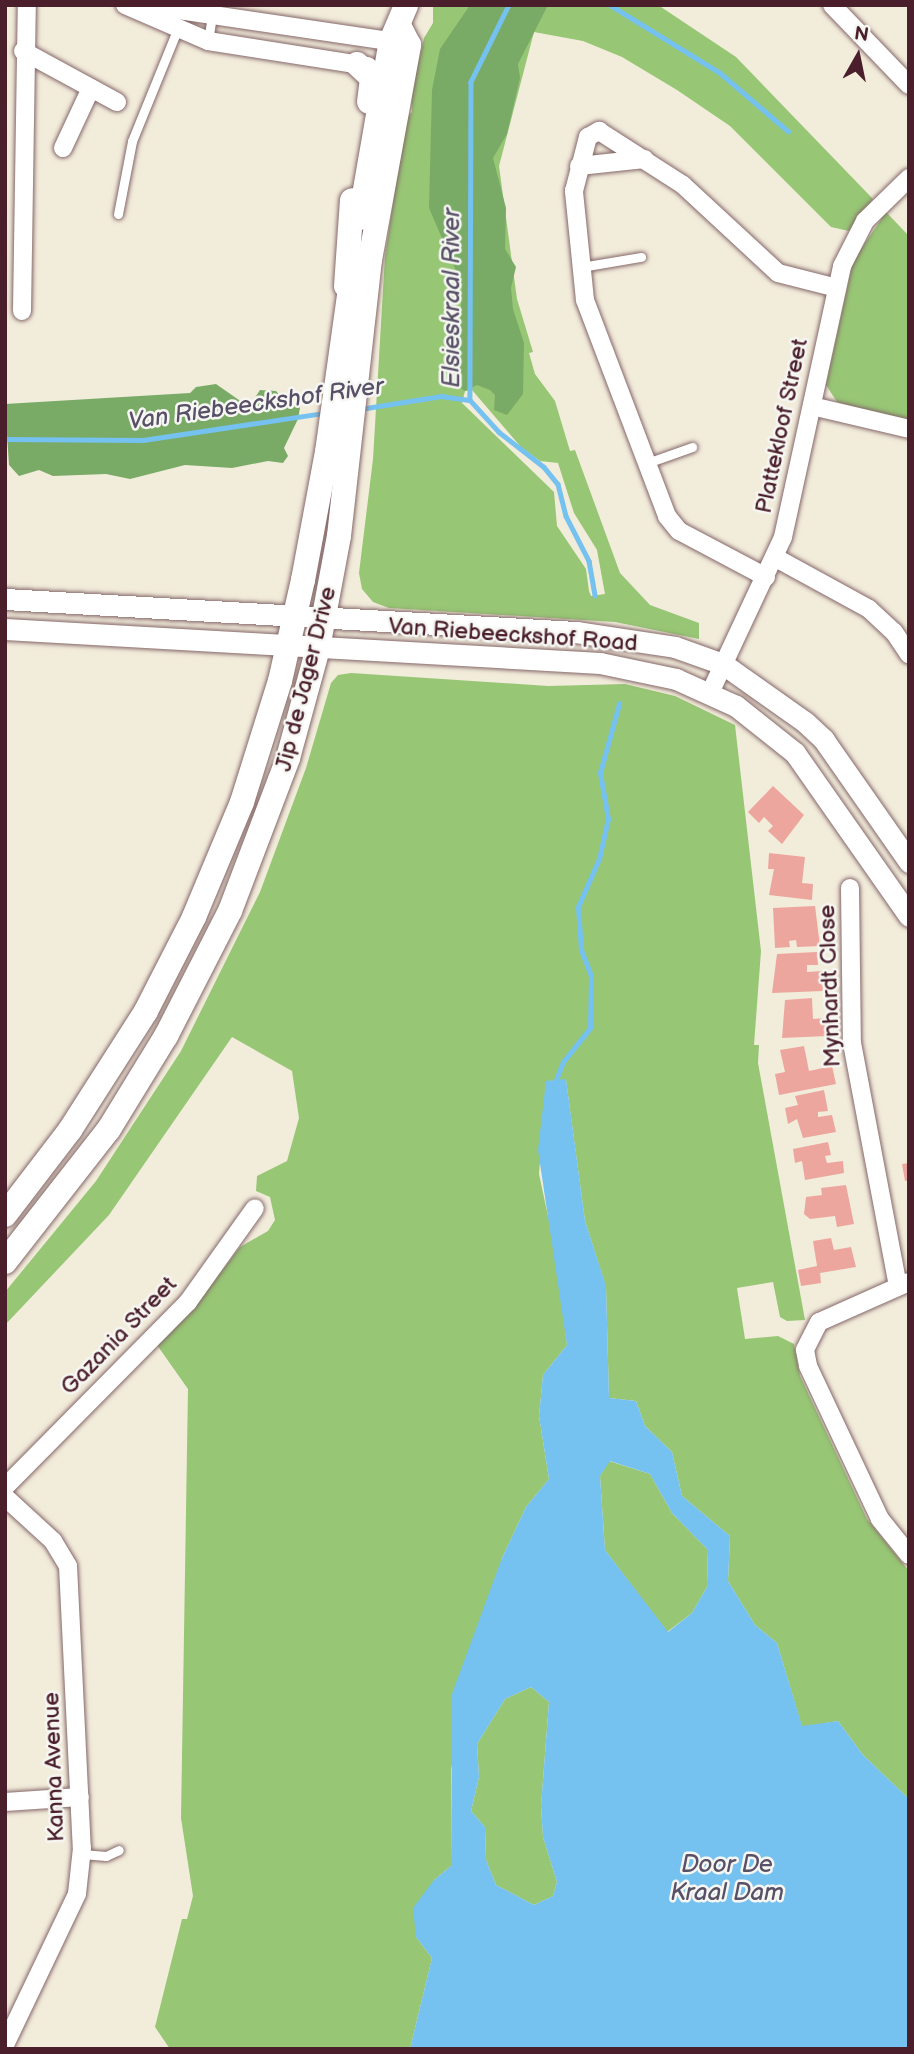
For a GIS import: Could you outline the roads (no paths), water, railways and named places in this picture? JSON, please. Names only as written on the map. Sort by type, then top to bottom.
[{"type":"main road","name":"Jip de Jager Drive","points":[[5,1262],[109,1129],[202,970],[269,816],[325,616],[339,451],[351,360],[372,249],[401,30]]},
{"type":"main road","points":[[349,307],[345,262],[372,82],[368,71],[357,64]]},
{"type":"main road","name":"Jip de Jager Drive","points":[[351,360],[349,307],[367,160],[394,71]]},
{"type":"main road","name":"Jip de Jager Drive","points":[[5,1215],[96,1093],[180,946],[242,802],[288,646],[339,451]]},
{"type":"street","points":[[22,311],[23,51],[27,5]]},
{"type":"street","points":[[125,5],[176,31],[208,41],[394,71]]},
{"type":"street","points":[[145,5],[401,30]]},
{"type":"street","points":[[832,5],[909,85]]},
{"type":"street","points":[[23,51],[117,102]]},
{"type":"street","points":[[63,148],[91,88]]},
{"type":"street","points":[[766,578],[674,528],[647,463],[588,309],[574,200],[587,137],[596,131],[683,185],[772,269],[837,288]]},
{"type":"street","points":[[579,166],[645,159]]},
{"type":"street","name":"Plattekloof Street","points":[[710,693],[776,558],[845,258],[865,222],[909,178]]},
{"type":"street","points":[[812,406],[909,429]]},
{"type":"street","points":[[776,558],[869,609],[909,654]]},
{"type":"street","name":"Van Riebeeckshof Road","points":[[5,599],[325,616],[622,636],[662,643],[723,664],[784,703],[824,740],[909,862]]},
{"type":"street","name":"Van Riebeeckshof Road","points":[[5,629],[619,666],[666,676],[710,693],[749,714],[802,761],[909,916]]},
{"type":"street","name":"Mynhardt Close","points":[[850,888],[853,1052],[903,1285]]},
{"type":"street","name":"Gazania Street","points":[[5,1487],[188,1302],[254,1208]]},
{"type":"street","points":[[903,1285],[819,1322],[805,1350],[808,1366],[880,1519],[909,1555]]},
{"type":"street","name":"Kanna Avenue","points":[[5,1497],[53,1541],[68,1566],[82,1854],[77,1894],[5,2045]]},
{"type":"street","points":[[5,1802],[80,1797]]},
{"type":"lane","points":[[118,214],[132,141],[185,10]]},
{"type":"lane","points":[[208,41],[213,10]]},
{"type":"lane","points":[[582,267],[641,257]]},
{"type":"lane","points":[[647,463],[692,447]]},
{"type":"lane","points":[[82,1854],[106,1856],[119,1850]]},
{"type":"water","name":"Door De Kraal Dam","points":[[566,1079],[585,1221],[606,1286],[609,1398],[636,1401],[645,1426],[672,1452],[682,1496],[730,1536],[728,1581],[755,1625],[777,1643],[802,1726],[838,1721],[863,1755],[909,1799],[909,2049],[410,2049],[432,1958],[416,1937],[413,1908],[434,1880],[451,1866],[452,1694],[502,1558],[526,1507],[549,1479],[539,1416],[543,1375],[567,1345],[538,1150],[546,1081]],"holes":[[[610,1461],[650,1474],[672,1513],[707,1549],[708,1585],[692,1613],[668,1632],[605,1550],[600,1476]],[[531,1687],[549,1702],[541,1806],[543,1837],[557,1882],[553,1896],[534,1905],[496,1885],[486,1860],[485,1827],[471,1811],[479,1777],[477,1744],[505,1699]]]},
{"type":"waterway","name":"Elsieskraal River","points":[[509,5],[471,82],[470,400],[499,432],[544,467],[558,484],[566,516],[589,561],[595,595]]},
{"type":"waterway","points":[[610,5],[719,72],[788,131]]},
{"type":"waterway","name":"Van Riebeeckshof River","points":[[360,409],[441,396],[469,400]]},
{"type":"waterway","name":"Van Riebeeckshof River","points":[[5,439],[143,440],[324,413]]},
{"type":"waterway","name":"Elsieskraal River","points":[[556,1080],[563,1062],[590,1028],[591,976],[581,950],[578,907],[599,859],[608,819],[600,773],[619,704]]}]
